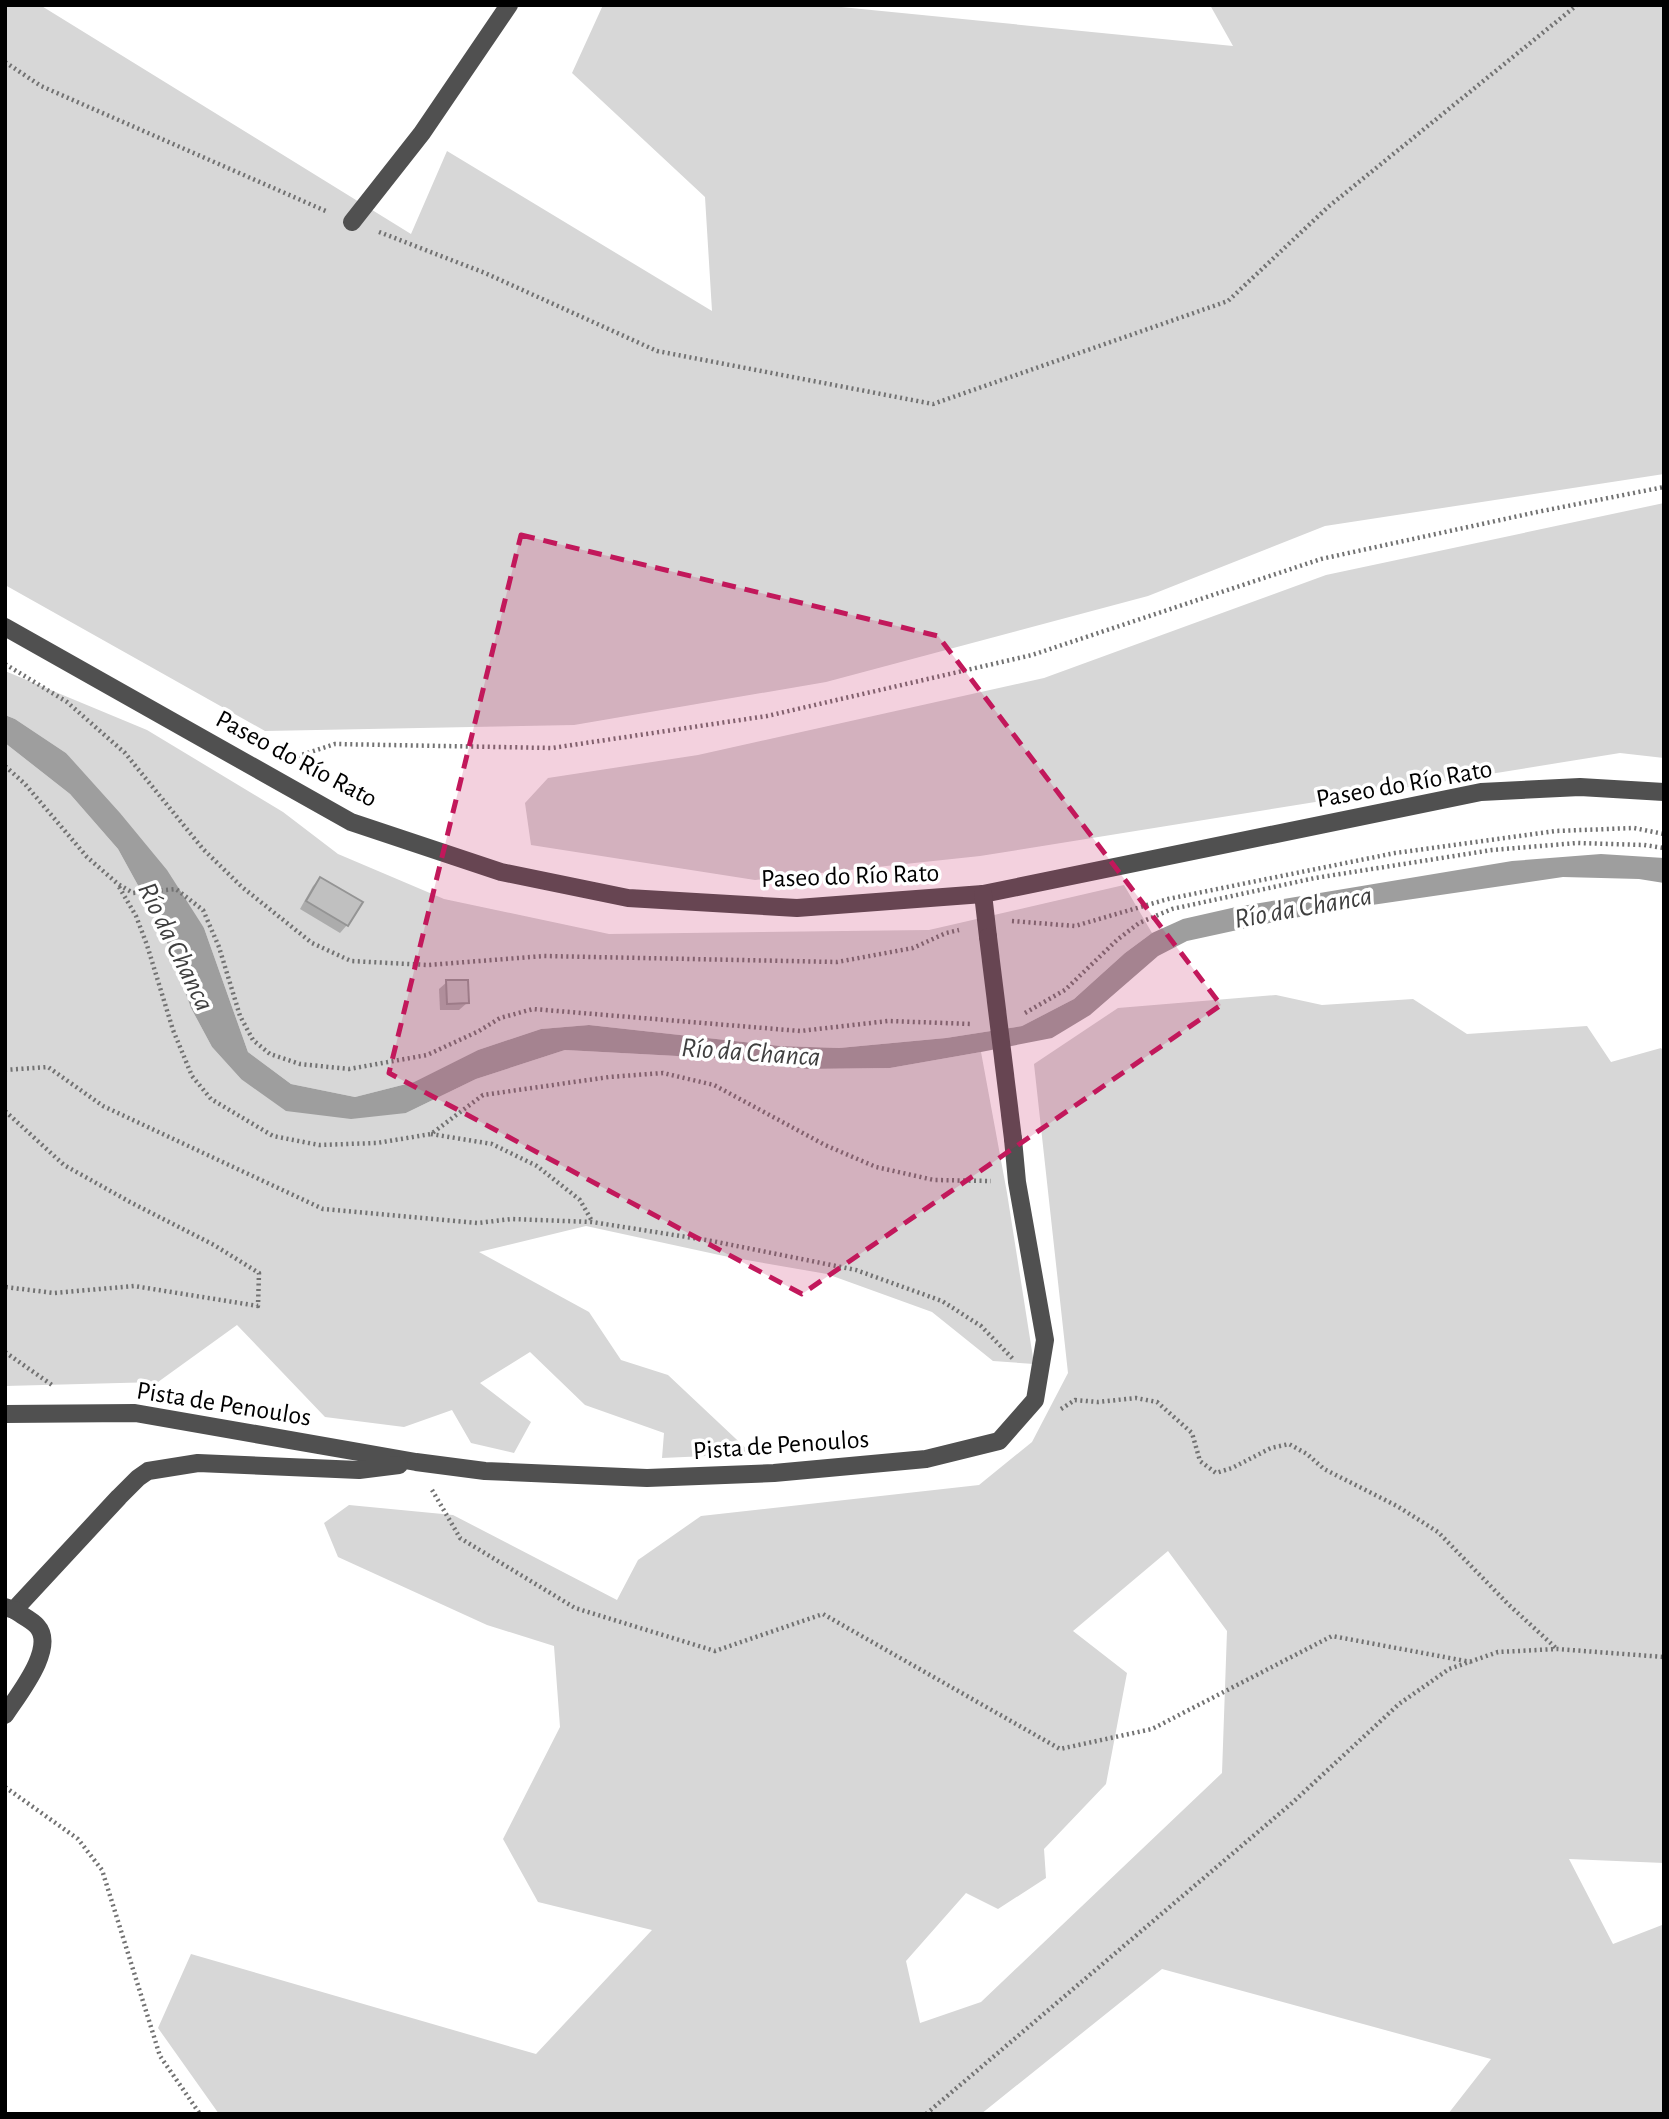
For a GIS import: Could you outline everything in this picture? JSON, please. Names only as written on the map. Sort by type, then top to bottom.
[{"type":"street","points":[[352,222],[422,133],[509,5]]},
{"type":"street","name":"Paseo do Río Rato","points":[[5,627],[351,822],[500,872],[628,898],[797,908],[984,894],[1481,792],[1580,787],[1664,792]]},
{"type":"street","points":[[984,894],[1017,1182],[1045,1340],[1035,1400]]},
{"type":"street","name":"Pista de Penoulos","points":[[5,1414],[135,1413],[416,1462],[485,1471],[647,1478],[774,1473],[926,1459],[999,1441],[1035,1400]]},
{"type":"street","points":[[5,1715],[38,1662],[44,1640],[38,1627],[10,1608],[148,1471],[198,1463],[359,1470],[416,1462]]},
{"type":"path","points":[[5,62],[41,86],[302,202],[485,273],[657,351],[933,404],[1228,301],[1328,207],[1577,5]]},
{"type":"path","points":[[258,769],[335,744],[552,748],[767,716],[1032,655],[1321,559],[1664,487]]},
{"type":"path","points":[[5,766],[25,784],[87,857],[118,884],[133,893],[176,889],[202,910],[219,947],[240,1016],[253,1040],[270,1054],[300,1064],[349,1069],[427,1055],[479,1031],[500,1018],[533,1009],[800,1031],[888,1021],[970,1024],[983,1022]]},
{"type":"path","points":[[1019,1015],[1065,990],[1117,940],[1139,923],[1172,909],[1315,878],[1492,850],[1577,843],[1664,848]]},
{"type":"path","points":[[118,884],[148,945],[173,1030],[192,1076],[211,1099],[274,1136],[318,1144],[377,1143],[431,1133],[492,1144],[537,1166],[580,1199],[593,1222]]},
{"type":"path","points":[[5,1070],[48,1067],[103,1105],[323,1209],[478,1223],[511,1219],[593,1222],[712,1241],[856,1270],[942,1301],[981,1326],[1014,1360],[1035,1400],[1055,1412],[1075,1400],[1098,1402],[1136,1398],[1157,1402],[1192,1433],[1200,1461],[1216,1473],[1232,1468],[1270,1448],[1289,1444],[1307,1454],[1324,1469],[1397,1506],[1438,1532],[1508,1604],[1557,1649]]},
{"type":"path","points":[[431,1133],[482,1095],[609,1077],[663,1073],[713,1085],[825,1145],[876,1167],[934,1180],[1017,1182]]},
{"type":"path","points":[[5,1111],[64,1165],[214,1245],[259,1273],[258,1306],[134,1286],[54,1293],[5,1287]]},
{"type":"path","points":[[416,1462],[460,1538],[575,1608],[715,1651],[823,1614],[1060,1749],[1152,1729],[1332,1636],[1471,1662]]},
{"type":"path","points":[[926,2114],[1292,1803],[1399,1704],[1448,1669],[1498,1652],[1557,1649],[1664,1657]]},
{"type":"path","points":[[5,1787],[78,1839],[102,1870],[160,2056],[200,2114]]},
{"type":"highlighted area","points":[[521,535],[938,636],[1221,1005],[802,1294],[389,1073]]},
{"type":"shaded area","points":[[5,5],[40,5],[411,234],[447,151],[712,311],[705,197],[572,73],[603,5],[821,5],[1233,46],[1210,5],[1664,5],[1664,474],[1325,526],[1148,596],[826,682],[574,725],[265,731],[5,585]]},
{"type":"shaded area","points":[[1664,503],[1664,758],[1620,753],[980,856],[755,880],[531,845],[525,803],[548,778],[698,755],[1044,678],[1326,575]]},
{"type":"shaded area","points":[[5,671],[147,730],[283,812],[338,854],[444,899],[609,934],[929,930],[1124,885],[1152,933],[1125,953],[1074,999],[1022,1026],[946,1038],[839,1048],[780,1046],[589,1025],[541,1029],[478,1050],[414,1082],[355,1097],[291,1084],[248,1052],[204,928],[66,753],[5,715]]},
{"type":"shaded area","points":[[5,743],[70,794],[118,849],[162,929],[191,1008],[212,1047],[241,1079],[406,1113],[476,1079],[565,1050],[733,1059],[807,1069],[890,1068],[981,1052],[1034,1364],[993,1361],[932,1312],[827,1274],[724,1256],[586,1226],[479,1252],[589,1312],[621,1360],[668,1375],[752,1454],[662,1458],[664,1433],[585,1405],[530,1352],[480,1383],[531,1422],[514,1453],[471,1443],[452,1410],[404,1427],[325,1417],[237,1325],[158,1382],[5,1386]]},
{"type":"shaded area","points":[[1276,995],[1322,1005],[1413,999],[1467,1034],[1587,1026],[1611,1062],[1661,1048],[1664,1052],[1664,1863],[1569,1859],[1613,1944],[1662,1925],[1664,1928],[1664,2114],[1448,2114],[1491,2059],[1162,1969],[981,2114],[219,2114],[158,2028],[191,1954],[536,2054],[652,1930],[538,1902],[503,1839],[560,1727],[554,1646],[487,1625],[338,1557],[324,1523],[349,1505],[453,1515],[617,1600],[638,1560],[701,1516],[979,1485],[1032,1442],[1068,1373],[1034,1064],[1118,1008]],"holes":[[[1168,1551],[1227,1631],[1222,1773],[981,2002],[920,2023],[906,1961],[966,1893],[998,1909],[1046,1878],[1044,1849],[1106,1784],[1127,1673],[1073,1631]]]},
{"type":"water","name":"Río da Chanca","points":[[5,715],[66,753],[167,870],[204,928],[248,1052],[291,1084],[355,1097],[414,1082],[478,1050],[541,1029],[589,1025],[780,1046],[839,1048],[946,1038],[1022,1026],[1074,999],[1125,953],[1152,933],[1183,919],[1236,907],[1512,861],[1601,854],[1664,858],[1664,883],[1639,879],[1563,877],[1288,919],[1187,941],[1158,956],[1090,1015],[1052,1038],[981,1052],[890,1068],[807,1069],[733,1059],[565,1050],[476,1079],[406,1113],[351,1119],[286,1111],[241,1079],[212,1047],[191,1008],[162,929],[118,849],[70,794],[5,743]]},
{"type":"building","points":[[320,877],[363,902],[348,926],[306,901]]},
{"type":"building","points":[[446,980],[468,980],[469,1003],[447,1004]]}]
